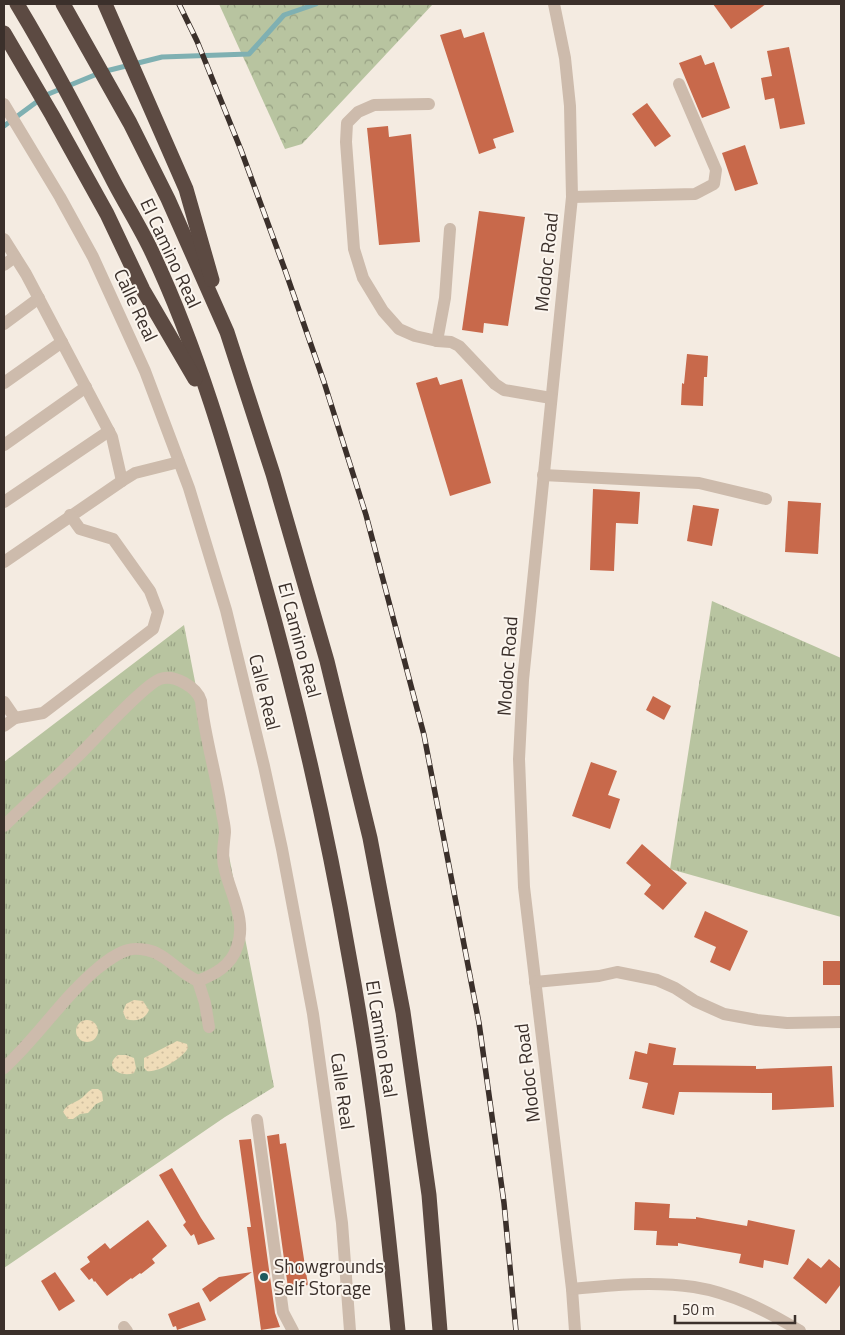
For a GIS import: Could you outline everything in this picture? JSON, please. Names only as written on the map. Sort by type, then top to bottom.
[{"type":"highway","name":"El Camino Real","points":[[17,4],[75,105],[151,248],[182,324],[215,414],[278,633],[305,740],[350,958],[371,1091],[398,1331]]},
{"type":"highway","name":"El Camino Real","points":[[63,4],[130,123],[168,199],[227,332],[273,474],[321,642],[370,838],[403,1012],[429,1195],[440,1331]]},
{"type":"highway","points":[[105,4],[186,189],[227,332]]},
{"type":"highway","points":[[4,33],[107,214],[142,290],[215,414]]},
{"type":"street","name":"Modoc Road","points":[[554,4],[564,58],[570,106],[572,197],[523,680],[520,759],[524,887],[572,1290],[575,1331]]},
{"type":"street","points":[[572,197],[695,194],[714,184],[716,170],[679,84]]},
{"type":"street","name":"Calle Real","points":[[4,104],[60,197],[92,257],[145,371],[189,488],[226,610],[264,766],[313,1014],[342,1223],[349,1331]]},
{"type":"street","points":[[429,104],[374,105],[358,112],[347,123],[346,142],[354,249],[363,278],[383,311],[399,329],[415,336],[451,342],[459,346],[495,384],[504,390],[551,398]]},
{"type":"street","points":[[437,341],[445,298],[450,229]]},
{"type":"street","points":[[4,239],[39,298],[112,437],[122,480]]},
{"type":"street","points":[[4,265],[15,257]]},
{"type":"street","points":[[4,324],[39,298]]},
{"type":"street","points":[[4,383],[62,342]]},
{"type":"street","points":[[4,445],[86,387]]},
{"type":"street","points":[[4,502],[109,431]]},
{"type":"street","points":[[4,562],[122,480],[135,473],[179,462]]},
{"type":"street","points":[[543,475],[699,483],[766,499]]},
{"type":"street","points":[[4,726],[14,718],[43,712],[153,629],[158,612],[150,591],[113,539],[80,529],[70,515]]},
{"type":"street","points":[[4,826],[48,786],[153,683],[167,678],[184,683],[200,696],[223,816],[225,870],[235,901],[240,934],[237,948],[223,969],[198,981],[188,977],[165,958],[154,952],[145,949],[129,949],[121,952],[108,960],[80,984],[19,1054],[4,1068]]},
{"type":"street","points":[[4,702],[14,718]]},
{"type":"street","points":[[535,982],[598,976],[617,972],[657,980],[675,988],[694,1001],[724,1014],[757,1020],[841,1022]]},
{"type":"street","points":[[198,981],[205,1003],[209,1027]]},
{"type":"street","points":[[257,1120],[283,1312],[293,1331]]},
{"type":"street","points":[[572,1290],[648,1284],[695,1287],[730,1296],[756,1306],[800,1331]]},
{"type":"green space","points":[[219,4],[433,4],[302,144],[285,149]]},
{"type":"green space","points":[[712,601],[841,658],[841,917],[670,869]]},
{"type":"green space","points":[[184,625],[274,1087],[225,1117],[4,1268],[4,762]]},
{"type":"sand","points":[[134,1000],[143,1001],[149,1010],[145,1016],[139,1019],[126,1019],[123,1012],[126,1004]]},
{"type":"sand","points":[[87,1020],[95,1023],[98,1031],[95,1039],[87,1042],[79,1039],[76,1031],[79,1023]]},
{"type":"sand","points":[[177,1041],[187,1044],[188,1048],[181,1056],[157,1070],[147,1071],[144,1068],[144,1058]]},
{"type":"sand","points":[[118,1055],[134,1058],[136,1068],[134,1073],[123,1074],[115,1070],[112,1063]]},
{"type":"sand","points":[[92,1089],[98,1089],[102,1092],[103,1101],[96,1104],[88,1113],[68,1119],[63,1112],[66,1107],[81,1099]]},
{"type":"building","points":[[713,4],[766,4],[731,29]]},
{"type":"building","points":[[461,29],[464,38],[484,32],[514,132],[493,139],[496,148],[479,154],[440,35]]},
{"type":"building","points":[[789,47],[805,124],[780,129],[774,98],[765,100],[761,78],[772,76],[767,51]]},
{"type":"building","points":[[701,55],[705,65],[714,62],[730,108],[702,118],[679,63]]},
{"type":"building","points":[[647,103],[671,136],[655,147],[632,114]]},
{"type":"building","points":[[388,126],[389,137],[411,134],[420,242],[379,245],[367,128]]},
{"type":"building","points":[[745,145],[758,184],[735,191],[722,153]]},
{"type":"building","points":[[479,211],[525,217],[508,326],[484,323],[483,333],[462,330]]},
{"type":"building","points":[[687,354],[708,356],[707,377],[704,377],[703,406],[681,405],[682,383],[684,384]]},
{"type":"building","points":[[437,377],[440,385],[462,379],[491,483],[450,496],[416,383]]},
{"type":"building","points":[[593,489],[640,492],[638,524],[616,523],[614,571],[590,570]]},
{"type":"building","points":[[788,501],[821,503],[818,554],[785,552]]},
{"type":"building","points":[[693,505],[719,509],[712,546],[687,541]]},
{"type":"building","points":[[653,696],[671,706],[664,720],[646,710]]},
{"type":"building","points":[[591,762],[617,771],[608,795],[620,799],[610,829],[572,816]]},
{"type":"building","points":[[642,844],[687,883],[663,910],[644,894],[651,885],[626,863]]},
{"type":"building","points":[[705,911],[748,931],[730,971],[710,962],[716,947],[694,937]]},
{"type":"building","points":[[823,961],[841,961],[841,985],[823,985]]},
{"type":"building","points":[[649,1043],[676,1048],[673,1065],[756,1066],[756,1069],[832,1066],[834,1107],[772,1110],[772,1093],[679,1092],[674,1115],[642,1108],[648,1083],[629,1079],[635,1051],[647,1054]]},
{"type":"building","points":[[279,1134],[280,1144],[286,1143],[308,1285],[299,1287],[301,1293],[289,1295],[267,1136]]},
{"type":"building","name":"Showgrounds Self Storage","points":[[251,1139],[275,1313],[280,1327],[261,1330],[247,1227],[251,1227],[239,1140]]},
{"type":"building","points":[[172,1168],[215,1239],[198,1245],[194,1234],[191,1236],[183,1225],[186,1222],[159,1175]]},
{"type":"building","points":[[635,1202],[670,1204],[669,1218],[696,1219],[696,1217],[747,1226],[748,1220],[795,1230],[788,1265],[764,1260],[763,1268],[739,1263],[741,1254],[678,1243],[678,1246],[656,1245],[657,1231],[634,1230]]},
{"type":"building","points":[[148,1220],[167,1246],[152,1259],[155,1263],[107,1296],[92,1278],[89,1280],[80,1269],[90,1262],[87,1257],[105,1243],[110,1249]]},
{"type":"building","points":[[808,1258],[821,1268],[829,1259],[841,1269],[841,1284],[826,1304],[793,1278]]},
{"type":"building","points":[[55,1272],[75,1301],[59,1311],[41,1281]]},
{"type":"building","points":[[252,1272],[210,1302],[202,1289],[219,1277]]},
{"type":"building","points":[[199,1302],[206,1320],[177,1330],[176,1326],[173,1327],[168,1314]]},
{"type":"waterway","points":[[4,126],[46,95],[102,72],[162,57],[249,54],[284,15],[316,4]]},
{"type":"railway","points":[[179,4],[197,41],[241,150],[324,382],[366,515],[424,735],[479,1023],[504,1203],[516,1331]]},
{"type":"place","name":"Showgrounds Self Storage","points":[[264,1277]]}]
